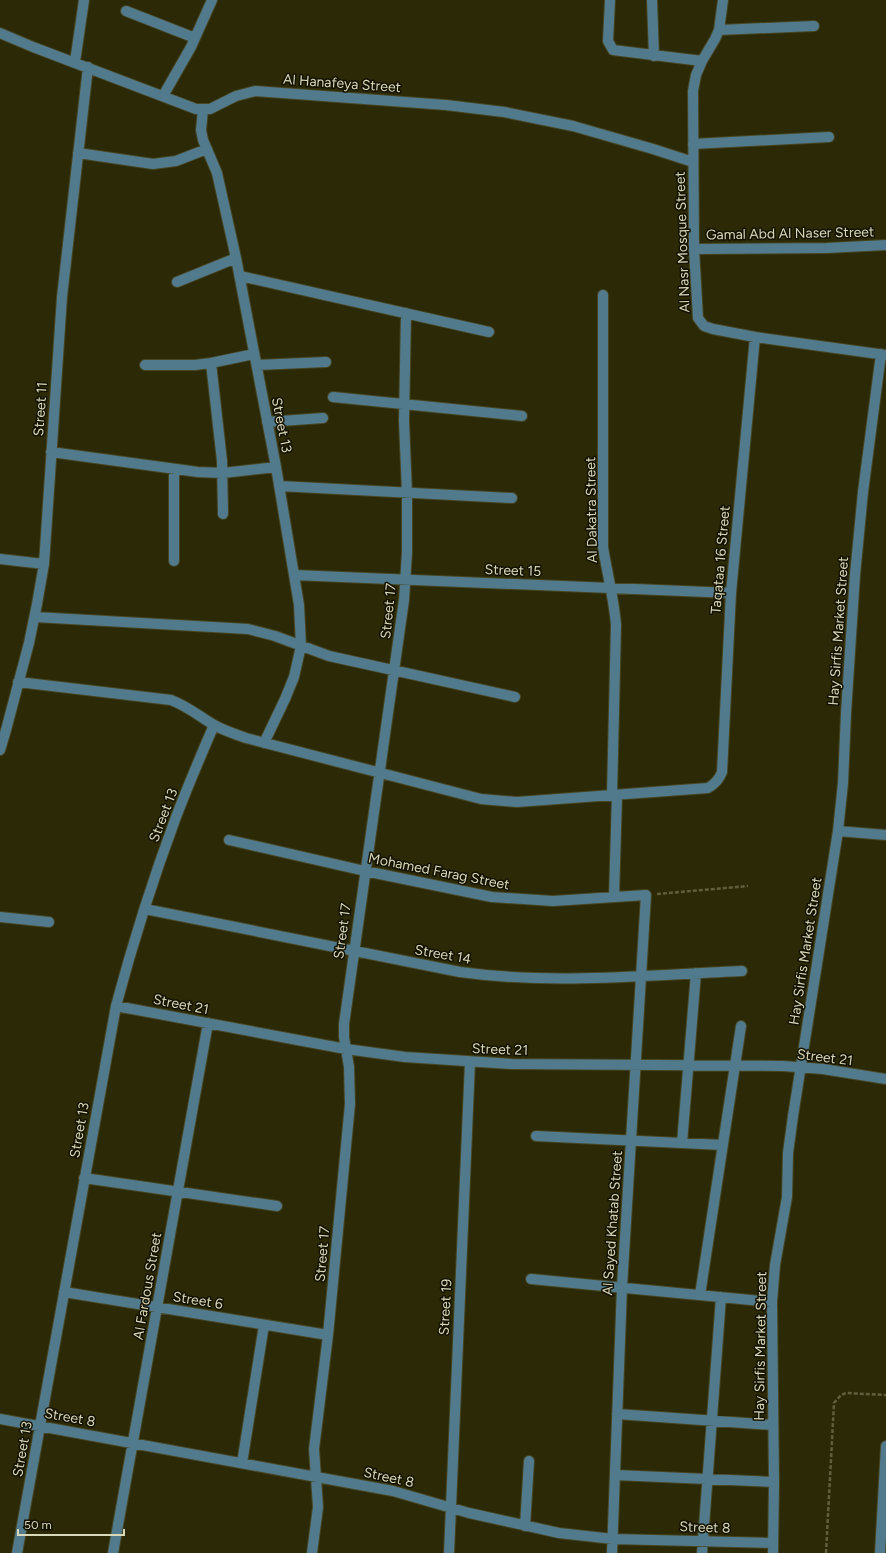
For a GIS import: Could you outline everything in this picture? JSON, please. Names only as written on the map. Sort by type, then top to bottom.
[{"type":"street","points":[[75,62],[84,0]]},
{"type":"street","points":[[163,96],[195,38],[212,0]]},
{"type":"street","points":[[610,0],[608,41],[611,48],[617,51],[702,61]]},
{"type":"street","points":[[652,0],[654,56]]},
{"type":"street","name":"Al Nasr Mosque Street","points":[[723,0],[719,30],[696,75],[693,91],[694,249],[697,313],[700,322],[713,330],[883,354]]},
{"type":"street","points":[[126,11],[195,38]]},
{"type":"street","points":[[719,30],[814,26]]},
{"type":"street","points":[[0,32],[20,42],[196,109],[204,110]]},
{"type":"street","name":"Street 11","points":[[0,750],[35,617],[44,564],[62,297],[88,67]]},
{"type":"street","name":"Al Hanafeya Street","points":[[204,110],[216,107],[236,96],[255,91],[446,105],[504,112],[560,123],[613,137],[693,162]]},
{"type":"street","name":"Street 13","points":[[204,110],[201,130],[203,140],[218,173],[240,276],[268,422],[299,605],[301,646],[294,677],[264,743]]},
{"type":"street","points":[[693,144],[829,137]]},
{"type":"street","points":[[78,153],[154,164],[176,161],[207,149]]},
{"type":"street","name":"Gamal Abd Al Naser Street","points":[[694,249],[827,248],[886,245]]},
{"type":"street","points":[[177,282],[236,258]]},
{"type":"street","points":[[240,276],[489,332]]},
{"type":"street","name":"Al Dakatra Street","points":[[603,295],[602,526],[603,547],[615,607],[616,626],[614,897]]},
{"type":"street","name":"Street 17","points":[[312,1553],[318,1507],[314,1449],[328,1335],[350,1104],[349,1067],[344,1024],[402,620],[405,580],[407,493],[404,404],[406,313]]},
{"type":"street","name":"Taqataa 16 Street","points":[[614,795],[708,788],[719,779],[722,772],[730,593],[755,337]]},
{"type":"street","points":[[145,366],[178,366],[211,363],[254,354]]},
{"type":"street","name":"Hay Sirfis Market Street","points":[[773,1548],[774,1482],[772,1302],[775,1265],[787,1197],[788,1153],[800,1067],[838,831],[844,783],[846,713],[855,575],[863,492],[883,354]]},
{"type":"street","points":[[257,366],[326,362]]},
{"type":"street","points":[[211,363],[223,473],[223,514]]},
{"type":"street","points":[[333,397],[522,416]]},
{"type":"street","points":[[268,422],[323,418]]},
{"type":"street","points":[[51,452],[198,472],[223,473],[276,467]]},
{"type":"street","points":[[174,469],[174,561]]},
{"type":"street","points":[[279,486],[512,498]]},
{"type":"street","points":[[0,559],[44,564]]},
{"type":"street","name":"Street 15","points":[[294,575],[730,593]]},
{"type":"street","points":[[35,617],[248,629],[274,636],[329,656],[514,697]]},
{"type":"street","points":[[18,682],[171,700],[184,704],[214,725],[264,743],[481,799],[499,802],[517,802],[614,795]]},
{"type":"street","name":"Street 13","points":[[17,1553],[116,1006],[145,909],[176,817],[214,725]]},
{"type":"street","points":[[838,831],[886,835]]},
{"type":"street","name":"Mohamed Farag Street","points":[[229,840],[461,892],[507,898],[553,901],[646,895]]},
{"type":"street","name":"Al Sayed Khatab Street","points":[[612,1553],[622,1287],[646,895]]},
{"type":"street","name":"Street 14","points":[[145,909],[460,972],[491,976],[554,979],[742,971]]},
{"type":"street","points":[[0,917],[49,922]]},
{"type":"street","points":[[682,1143],[696,973]]},
{"type":"street","name":"Street 21","points":[[116,1006],[346,1049],[405,1057],[470,1062],[800,1067],[886,1079]]},
{"type":"street","name":"Al Fardous Street","points":[[113,1553],[208,1023]]},
{"type":"street","points":[[700,1295],[741,1026]]},
{"type":"street","name":"Street 19","points":[[449,1553],[470,1062]]},
{"type":"street","points":[[536,1136],[723,1145]]},
{"type":"street","points":[[84,1178],[277,1206]]},
{"type":"street","points":[[531,1279],[772,1302]]},
{"type":"street","name":"Street 6","points":[[64,1292],[328,1335]]},
{"type":"street","points":[[702,1553],[721,1297]]},
{"type":"street","points":[[242,1463],[264,1325]]},
{"type":"street","points":[[617,1414],[773,1425]]},
{"type":"street","name":"Street 8","points":[[0,1419],[393,1491],[525,1526],[566,1534],[613,1539],[703,1541],[773,1548]]},
{"type":"street","points":[[880,1553],[886,1446]]},
{"type":"street","points":[[525,1526],[529,1461]]},
{"type":"street","points":[[615,1476],[774,1482]]},
{"type":"path","points":[[646,895],[748,886]]},
{"type":"path","points":[[826,1553],[834,1403],[841,1395],[846,1393],[886,1394]]}]
